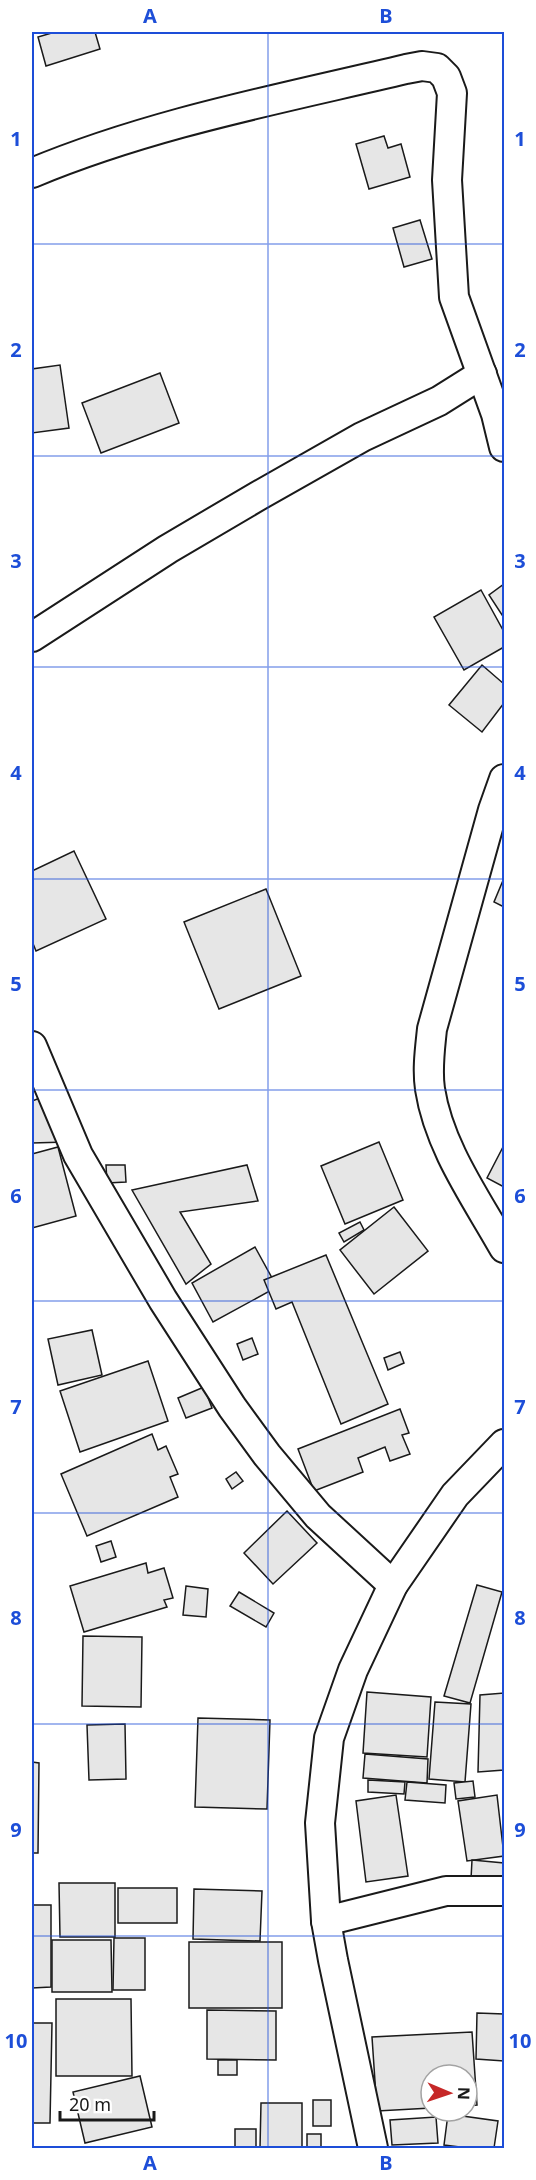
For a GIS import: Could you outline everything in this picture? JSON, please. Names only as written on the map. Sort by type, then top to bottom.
[{"type":"street","points":[[32,173],[59,161],[204,115],[406,69],[422,66],[436,68],[446,77],[452,93],[447,180],[454,297],[482,374],[504,447]]},
{"type":"street","points":[[32,637],[168,549],[258,496],[362,436],[438,401],[482,374]]},
{"type":"street","points":[[504,779],[493,810],[432,1029],[429,1059],[430,1088],[435,1114],[446,1144],[504,1248]]},
{"type":"street","points":[[32,1046],[78,1155],[163,1300],[232,1407],[267,1455],[318,1516],[393,1585]]},
{"type":"street","points":[[373,2148],[326,1921],[320,1823],[329,1738],[353,1670],[393,1585],[455,1495],[504,1444]]},
{"type":"street","points":[[326,1921],[446,1891],[504,1891]]},
{"type":"building","points":[[55,32],[95,32],[100,49],[46,66],[38,37]]},
{"type":"building","points":[[384,136],[388,148],[401,144],[410,177],[369,189],[356,144]]},
{"type":"building","points":[[420,220],[432,259],[404,267],[393,228]]},
{"type":"building","points":[[60,365],[69,428],[32,433],[32,369]]},
{"type":"building","points":[[160,373],[179,423],[101,453],[82,403]]},
{"type":"building","points":[[504,584],[504,618],[489,595]]},
{"type":"building","points":[[481,590],[504,632],[504,647],[464,670],[434,617]]},
{"type":"building","points":[[482,665],[504,684],[504,703],[482,732],[449,705]]},
{"type":"building","points":[[74,851],[106,919],[36,951],[32,941],[32,871]]},
{"type":"building","points":[[504,878],[504,907],[494,902]]},
{"type":"building","points":[[266,889],[301,976],[219,1009],[184,922]]},
{"type":"building","points":[[48,1095],[66,1142],[32,1143],[32,1101]]},
{"type":"building","points":[[379,1142],[403,1200],[345,1224],[321,1166]]},
{"type":"building","points":[[504,1145],[504,1187],[487,1178]]},
{"type":"building","points":[[58,1147],[76,1216],[32,1228],[32,1154]]},
{"type":"building","points":[[106,1165],[125,1165],[126,1182],[107,1183]]},
{"type":"building","points":[[247,1165],[258,1201],[180,1212],[211,1264],[186,1284],[132,1190]]},
{"type":"building","points":[[394,1207],[428,1251],[374,1294],[340,1250]]},
{"type":"building","points":[[360,1222],[364,1230],[344,1242],[339,1233]]},
{"type":"building","points":[[255,1247],[277,1287],[213,1322],[192,1283]]},
{"type":"building","points":[[326,1255],[388,1404],[341,1424],[292,1302],[276,1309],[264,1280]]},
{"type":"building","points":[[92,1330],[102,1375],[58,1385],[48,1339]]},
{"type":"building","points":[[252,1338],[258,1354],[243,1360],[237,1344]]},
{"type":"building","points":[[400,1352],[404,1363],[388,1370],[384,1358]]},
{"type":"building","points":[[148,1361],[168,1421],[80,1452],[60,1391]]},
{"type":"building","points":[[204,1387],[212,1408],[186,1418],[178,1398]]},
{"type":"building","points":[[400,1409],[409,1433],[402,1435],[410,1454],[390,1461],[385,1447],[358,1458],[363,1472],[314,1491],[298,1449]]},
{"type":"building","points":[[152,1434],[158,1450],[166,1446],[178,1474],[170,1477],[178,1497],[87,1536],[61,1474]]},
{"type":"building","points":[[236,1472],[243,1481],[232,1489],[226,1479]]},
{"type":"building","points":[[287,1511],[317,1543],[273,1584],[244,1553]]},
{"type":"building","points":[[111,1541],[116,1557],[101,1562],[96,1546]]},
{"type":"building","points":[[146,1563],[148,1573],[164,1568],[173,1598],[164,1600],[167,1607],[84,1632],[70,1586]]},
{"type":"building","points":[[477,1585],[502,1592],[470,1703],[444,1696]]},
{"type":"building","points":[[186,1586],[208,1589],[206,1617],[183,1615]]},
{"type":"building","points":[[239,1592],[274,1613],[266,1627],[230,1606]]},
{"type":"building","points":[[83,1636],[142,1637],[141,1707],[82,1706]]},
{"type":"building","points":[[367,1692],[431,1697],[427,1757],[363,1753]]},
{"type":"building","points":[[504,1693],[504,1770],[478,1772],[480,1695]]},
{"type":"building","points":[[435,1702],[471,1704],[465,1782],[429,1779]]},
{"type":"building","points":[[198,1718],[270,1720],[267,1809],[195,1807]]},
{"type":"building","points":[[125,1724],[126,1779],[89,1780],[87,1725]]},
{"type":"building","points":[[365,1754],[428,1759],[427,1783],[363,1778]]},
{"type":"building","points":[[32,1762],[39,1763],[38,1853],[32,1853]]},
{"type":"building","points":[[368,1780],[405,1782],[404,1794],[368,1792]]},
{"type":"building","points":[[473,1781],[475,1797],[456,1799],[454,1783]]},
{"type":"building","points":[[407,1782],[446,1785],[445,1803],[405,1800]]},
{"type":"building","points":[[396,1795],[408,1876],[366,1882],[356,1801]]},
{"type":"building","points":[[497,1795],[504,1856],[467,1861],[458,1801]]},
{"type":"building","points":[[472,1860],[504,1863],[504,1882],[471,1879]]},
{"type":"building","points":[[59,1883],[115,1883],[115,1937],[60,1937]]},
{"type":"building","points":[[118,1888],[177,1888],[177,1923],[118,1923]]},
{"type":"building","points":[[194,1889],[262,1891],[260,1941],[193,1939]]},
{"type":"building","points":[[32,1905],[51,1905],[51,1987],[32,1988]]},
{"type":"building","points":[[114,1938],[145,1938],[145,1990],[113,1990]]},
{"type":"building","points":[[52,1940],[111,1940],[112,1992],[52,1992]]},
{"type":"building","points":[[189,1942],[282,1942],[282,2008],[189,2008]]},
{"type":"building","points":[[56,1999],[131,1999],[132,2076],[56,2076]]},
{"type":"building","points":[[207,2010],[276,2011],[276,2060],[207,2059]]},
{"type":"building","points":[[477,2013],[504,2014],[504,2061],[476,2059]]},
{"type":"building","points":[[32,2023],[52,2023],[50,2123],[32,2123]]},
{"type":"building","points":[[472,2032],[474,2063],[419,2063],[419,2109],[377,2111],[372,2037]]},
{"type":"building","points":[[218,2060],[237,2060],[237,2075],[218,2075]]},
{"type":"building","points":[[140,2076],[152,2127],[85,2143],[73,2092]]},
{"type":"building","points":[[313,2100],[331,2100],[331,2126],[313,2126]]},
{"type":"building","points":[[261,2103],[302,2103],[302,2148],[260,2148]]},
{"type":"building","points":[[419,2118],[419,2123],[436,2123],[438,2143],[392,2145],[390,2120]]},
{"type":"building","points":[[479,2118],[498,2121],[494,2148],[444,2145],[447,2123],[479,2123]]},
{"type":"building","points":[[235,2129],[256,2129],[256,2148],[235,2148]]},
{"type":"building","points":[[307,2134],[321,2134],[321,2148],[307,2148]]}]
